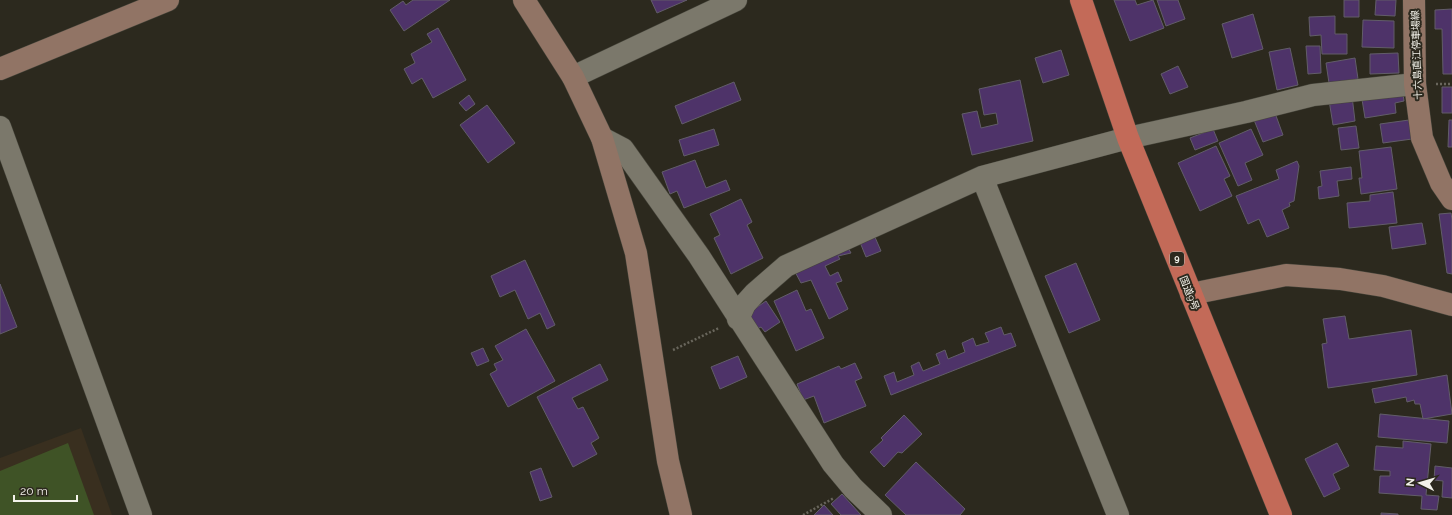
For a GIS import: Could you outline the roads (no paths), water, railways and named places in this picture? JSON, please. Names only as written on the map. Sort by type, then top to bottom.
[{"type":"highway","name":"国道9号","points":[[1081,0],[1128,138],[1281,515]]},
{"type":"street","points":[[0,69],[168,0]]},
{"type":"street","points":[[524,0],[573,77],[602,138],[636,253],[668,461],[681,515]]},
{"type":"street","points":[[573,77],[736,0]]},
{"type":"street","name":"十六島直江停車場線","points":[[1414,0],[1415,84],[1422,138],[1442,183],[1452,199]]},
{"type":"street","points":[[738,319],[745,304],[755,293],[786,266],[982,177],[1128,138],[1246,112],[1313,95],[1415,84]]},
{"type":"street","points":[[0,127],[141,515]]},
{"type":"street","points":[[602,138],[623,149],[699,256],[738,319],[833,464],[853,488],[880,515]]},
{"type":"street","points":[[982,177],[1118,515]]},
{"type":"street","points":[[1191,294],[1286,276],[1340,279],[1383,286],[1452,305]]}]
